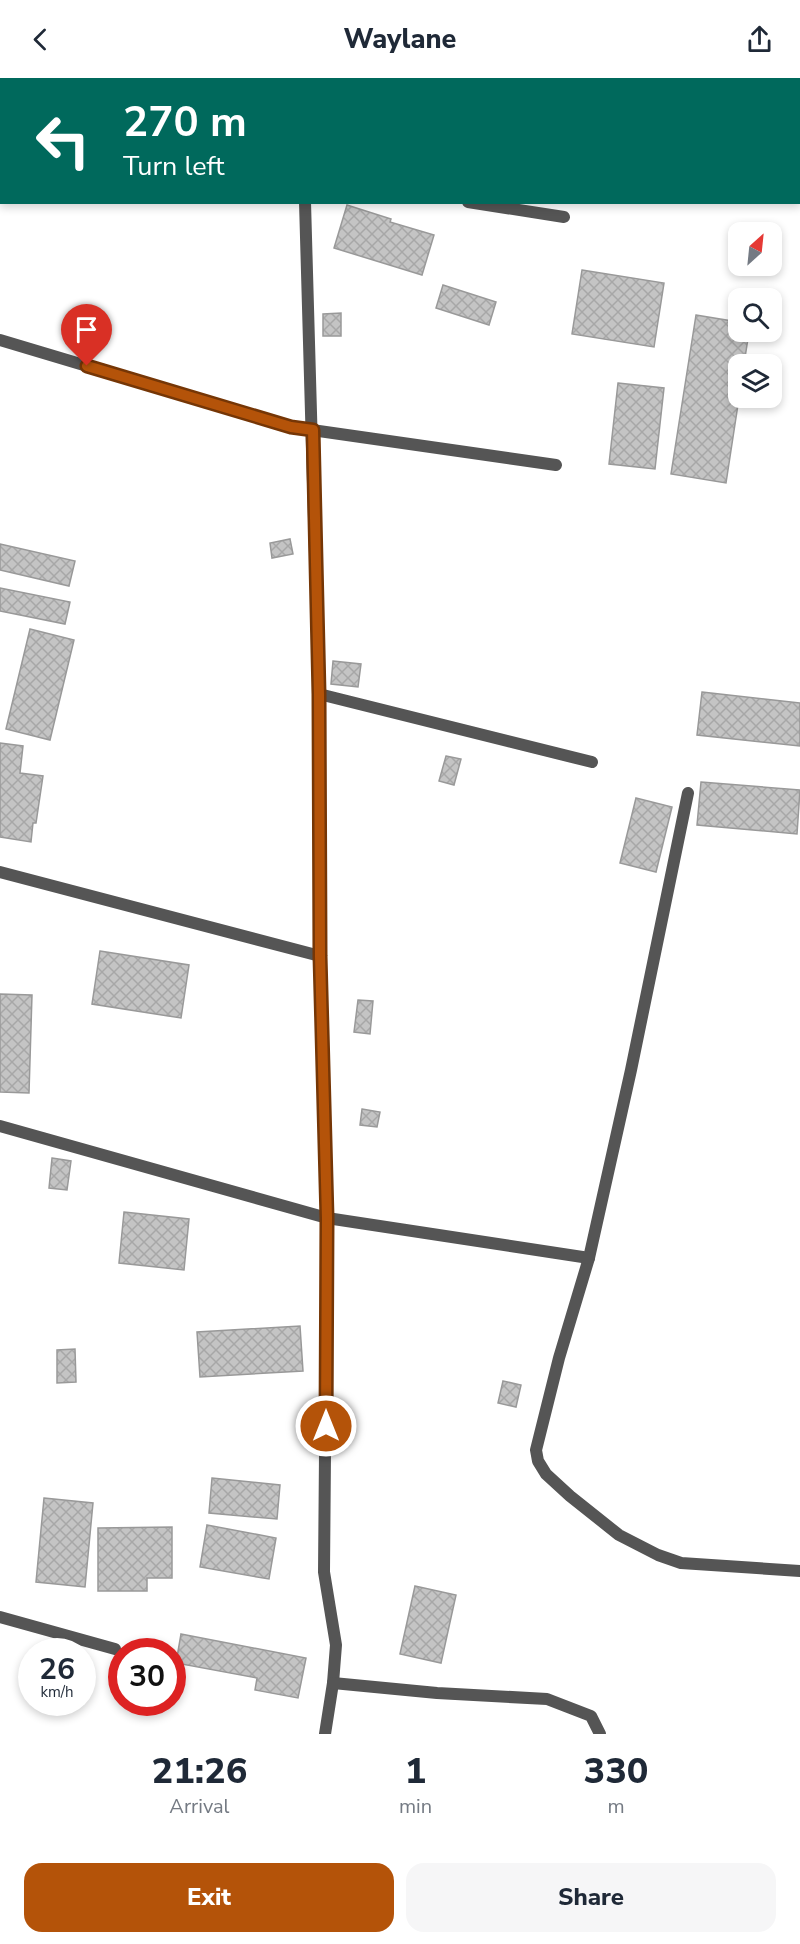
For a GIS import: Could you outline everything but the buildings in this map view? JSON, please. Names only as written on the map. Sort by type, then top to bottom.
[{"type":"street","points":[[305,204],[319,694],[320,956],[327,1218],[324,1572],[336,1645],[325,1734]]},
{"type":"street","points":[[481,204],[564,217]]},
{"type":"street","points":[[0,340],[291,427],[556,465]]},
{"type":"street","points":[[319,694],[592,762]]},
{"type":"street","points":[[688,794],[631,1070],[589,1258],[559,1358],[536,1450],[538,1461],[546,1473],[619,1535],[658,1555],[681,1563],[800,1571]]},
{"type":"street","points":[[0,872],[320,956]]},
{"type":"street","points":[[0,1126],[327,1218],[589,1258]]},
{"type":"street","points":[[0,1617],[108,1647]]},
{"type":"street","points":[[333,1683],[437,1693],[547,1699],[591,1716],[600,1734]]},
{"type":"route","points":[[87,366],[291,427],[313,430],[319,694],[320,956],[327,1218],[326,1426]]}]
